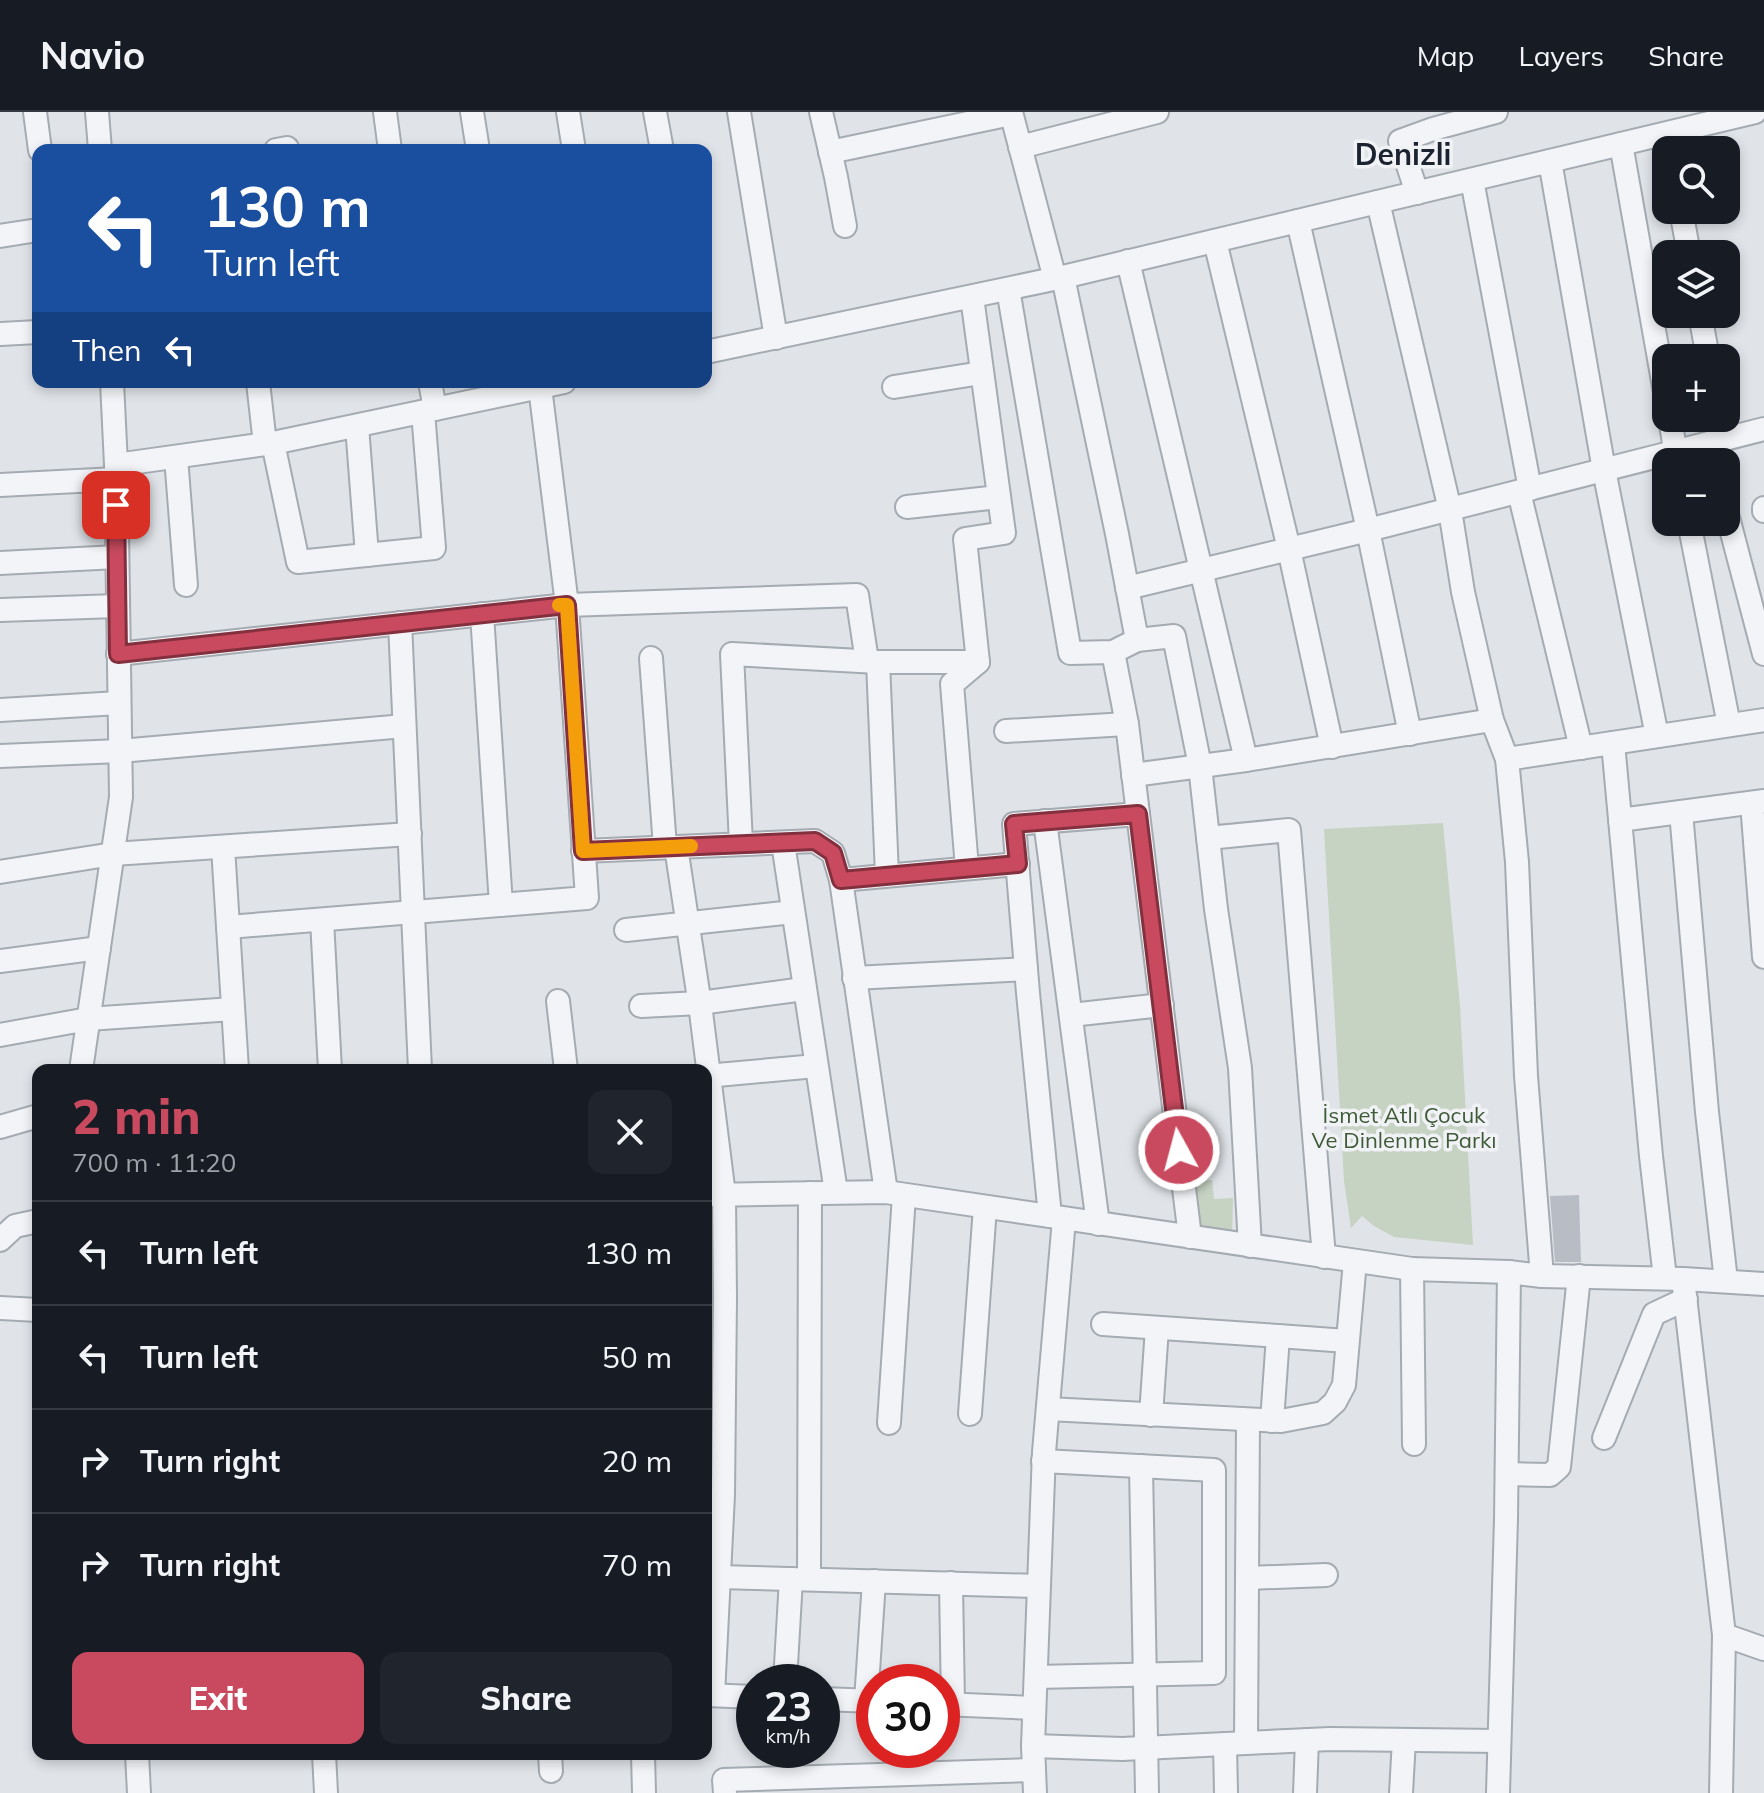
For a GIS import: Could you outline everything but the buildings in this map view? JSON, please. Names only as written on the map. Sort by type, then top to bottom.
[{"type":"street","points":[[35,112],[39,144]]},
{"type":"street","points":[[97,112],[100,144]]},
{"type":"street","points":[[385,112],[389,144]]},
{"type":"street","points":[[472,112],[477,144]]},
{"type":"street","points":[[568,112],[573,144]]},
{"type":"street","points":[[655,112],[661,144]]},
{"type":"street","points":[[739,112],[776,338]]},
{"type":"street","points":[[821,112],[845,226]]},
{"type":"street","points":[[1020,147],[1157,112]]},
{"type":"street","points":[[1417,193],[1400,141],[1428,120],[1496,112]]},
{"type":"street","points":[[1686,136],[1755,112]]},
{"type":"street","points":[[830,152],[1011,113],[1059,278],[1137,640]]},
{"type":"street","points":[[712,351],[1059,278],[1621,144],[1652,143]]},
{"type":"street","points":[[1621,144],[1656,344]]},
{"type":"street","points":[[1550,161],[1604,470],[1657,736]]},
{"type":"street","points":[[1472,180],[1524,490],[1581,748]]},
{"type":"street","points":[[1378,202],[1450,510],[1463,592],[1492,720],[1507,759],[1517,862],[1526,1076],[1542,1276]]},
{"type":"street","points":[[1298,221],[1368,530],[1410,734]]},
{"type":"street","points":[[0,236],[32,231]]},
{"type":"street","points":[[1215,241],[1289,549],[1332,747]]},
{"type":"street","points":[[1128,261],[1246,760]]},
{"type":"street","points":[[1008,289],[1070,653],[1113,652],[1137,640],[1174,636],[1200,766],[1216,909],[1240,1068],[1250,1246]]},
{"type":"street","points":[[972,297],[1004,533],[965,539],[978,662]]},
{"type":"street","points":[[0,334],[32,332]]},
{"type":"street","points":[[894,387],[981,373]]},
{"type":"street","points":[[82,1064],[121,797],[112,388]]},
{"type":"street","points":[[259,388],[269,444],[298,562],[434,548],[430,388]]},
{"type":"street","points":[[0,485],[116,472],[176,457],[269,444],[522,388]]},
{"type":"street","points":[[228,927],[587,898],[567,605],[526,388]]},
{"type":"street","points":[[357,426],[367,555]]},
{"type":"street","points":[[1716,441],[1764,429]]},
{"type":"street","points":[[176,457],[186,585]]},
{"type":"street","points":[[1127,588],[1604,470],[1652,461]]},
{"type":"street","points":[[907,507],[999,497]]},
{"type":"street","points":[[1692,536],[1729,725]]},
{"type":"street","points":[[1733,536],[1764,654]]},
{"type":"street","points":[[0,563],[117,557]]},
{"type":"street","points":[[118,654],[567,605],[857,595],[872,661],[887,875]]},
{"type":"street","points":[[0,610],[117,606]]},
{"type":"street","points":[[482,614],[501,905]]},
{"type":"street","points":[[400,623],[420,1064]]},
{"type":"street","points":[[1113,652],[1127,724],[1190,1237]]},
{"type":"street","points":[[741,844],[732,654],[872,661],[978,662]]},
{"type":"street","points":[[651,658],[670,847],[688,925],[707,1064]]},
{"type":"street","points":[[967,868],[952,684],[978,662]]},
{"type":"street","points":[[0,710],[119,703]]},
{"type":"street","points":[[1133,775],[1332,747],[1492,720]]},
{"type":"street","points":[[1507,759],[1764,720]]},
{"type":"street","points":[[1006,731],[1127,724]]},
{"type":"street","points":[[0,756],[120,751],[404,726]]},
{"type":"street","points":[[1613,743],[1651,1156],[1678,1285],[1724,1635],[1721,1793]]},
{"type":"street","points":[[1620,820],[1758,802],[1764,957]]},
{"type":"street","points":[[1681,812],[1707,1112],[1726,1281]]},
{"type":"street","points":[[1035,1793],[1033,1746],[1038,1586],[1057,1218],[1026,969],[1014,824],[1138,814]]},
{"type":"street","points":[[1045,821],[1098,1224]]},
{"type":"street","points":[[1208,838],[1289,830],[1324,1257]]},
{"type":"street","points":[[0,872],[113,854],[410,834]]},
{"type":"street","points":[[583,851],[815,841],[833,853],[841,880],[854,978],[895,1193],[889,1423]]},
{"type":"street","points":[[783,843],[836,1192]]},
{"type":"street","points":[[223,847],[237,1064]]},
{"type":"street","points":[[841,880],[1018,864]]},
{"type":"street","points":[[626,930],[793,912]]},
{"type":"street","points":[[322,920],[330,1064]]},
{"type":"street","points":[[0,961],[99,948]]},
{"type":"street","points":[[854,978],[1026,969]]},
{"type":"street","points":[[641,1006],[700,1003],[804,989]]},
{"type":"street","points":[[558,1001],[565,1064]]},
{"type":"street","points":[[1071,1015],[1162,1005]]},
{"type":"street","points":[[0,1035],[88,1019],[233,1009]]},
{"type":"street","points":[[712,1076],[816,1066]]},
{"type":"street","points":[[0,1127],[32,1118]]},
{"type":"street","points":[[712,1144],[724,1449],[712,1669]]},
{"type":"street","points":[[788,1664],[800,1579],[810,1193]]},
{"type":"street","points":[[715,1195],[895,1193],[1412,1269],[1579,1276],[1678,1285],[1726,1281],[1764,1284]]},
{"type":"street","points":[[970,1414],[985,1207]]},
{"type":"street","points":[[0,1240],[15,1226],[32,1222]]},
{"type":"street","points":[[1048,1409],[1272,1421],[1301,1419],[1323,1413],[1335,1402],[1344,1385],[1355,1261]]},
{"type":"street","points":[[1412,1269],[1414,1444]]},
{"type":"street","points":[[1498,1793],[1509,1272]]},
{"type":"street","points":[[1507,1474],[1550,1475],[1559,1467],[1579,1276]]},
{"type":"street","points":[[1604,1438],[1654,1314],[1678,1285]]},
{"type":"street","points":[[0,1308],[32,1310]]},
{"type":"street","points":[[1103,1324],[1347,1341]]},
{"type":"street","points":[[1151,1415],[1157,1328]]},
{"type":"street","points":[[1272,1421],[1278,1336]]},
{"type":"street","points":[[1226,1793],[1235,1743],[1248,1578],[1248,1420]]},
{"type":"street","points":[[1036,1677],[1214,1673],[1214,1470],[1043,1461]]},
{"type":"street","points":[[1141,1466],[1147,1793]]},
{"type":"street","points":[[1248,1578],[1326,1575]]},
{"type":"street","points":[[719,1577],[1038,1586]]},
{"type":"street","points":[[871,1664],[874,1581]]},
{"type":"street","points":[[948,1664],[951,1583]]},
{"type":"street","points":[[1724,1635],[1764,1649]]},
{"type":"street","points":[[712,1695],[736,1696]]},
{"type":"street","points":[[960,1705],[1034,1708]]},
{"type":"street","points":[[1033,1746],[1122,1749],[1307,1740],[1499,1741]]},
{"type":"street","points":[[1305,1793],[1307,1740]]},
{"type":"street","points":[[1401,1793],[1404,1740]]},
{"type":"street","points":[[137,1760],[139,1793]]},
{"type":"street","points":[[324,1760],[326,1793]]},
{"type":"street","points":[[643,1760],[644,1793]]},
{"type":"street","points":[[725,1793],[724,1780],[877,1784],[1034,1770]]},
{"type":"green space","name":"İsmet Atlı Çocuk Ve Dinlenme Parkı","points":[[1443,823],[1460,1006],[1473,1245],[1394,1237],[1362,1216],[1351,1228],[1344,1181],[1324,829]]},
{"type":"green space","points":[[1212,1180],[1214,1199],[1233,1198],[1232,1237],[1189,1230],[1182,1181]]},
{"type":"slow traffic","points":[[559,605],[567,605],[583,851],[691,846]]},
{"type":"district","name":"Denizli","points":[[1403,155]]},
{"type":"route","points":[[116,505],[118,654],[567,605],[583,851],[815,841],[833,853],[841,880],[1018,864],[1014,824],[1138,814],[1179,1150]]}]
